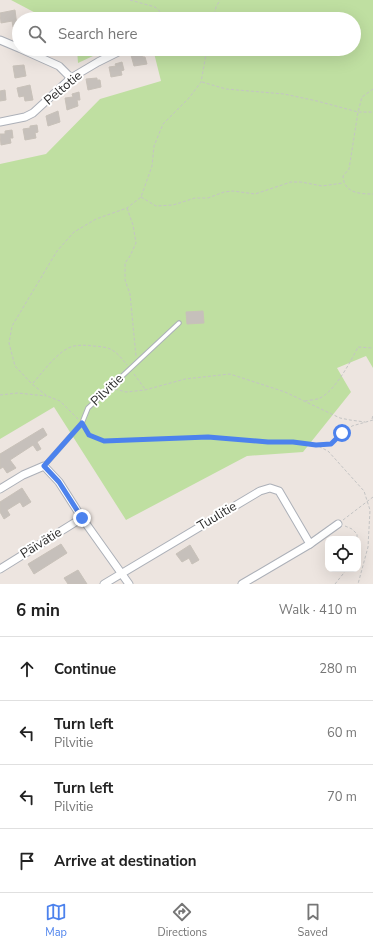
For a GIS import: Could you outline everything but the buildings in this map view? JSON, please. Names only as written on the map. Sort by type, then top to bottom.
[{"type":"street","points":[[0,40],[12,45]]},
{"type":"street","points":[[36,56],[59,66],[71,78]]},
{"type":"street","name":"Peltotie","points":[[0,122],[25,117],[33,113],[71,78],[111,56]]},
{"type":"street","points":[[44,466],[59,482],[82,518],[129,584]]},
{"type":"street","name":"Pilvitie","points":[[0,489],[23,475],[44,466]]},
{"type":"street","name":"Tuulitie","points":[[104,584],[260,491],[270,488],[279,491],[310,544]]},
{"type":"street","name":"Päivätie","points":[[0,569],[82,518]]},
{"type":"street","points":[[242,584],[310,544],[338,524]]},
{"type":"lane","name":"Pilvitie","points":[[44,466],[82,423],[88,408],[179,322]]},
{"type":"path","points":[[130,0],[155,7],[160,12]]},
{"type":"path","points":[[215,12],[220,0]]},
{"type":"path","points":[[47,396],[32,384],[15,366],[9,343],[12,326],[57,251],[74,232],[96,219],[127,208],[141,197],[152,166],[154,146],[164,124],[189,98],[201,82],[206,56]]},
{"type":"path","points":[[201,82],[226,89],[284,94],[358,112],[373,112]]},
{"type":"path","points":[[373,89],[362,97],[358,112],[349,169],[343,176],[343,183],[350,191],[373,194]]},
{"type":"path","points":[[141,197],[156,206],[162,206],[172,205],[195,198],[208,198],[224,192],[233,191],[255,194],[291,182],[301,182],[322,186],[343,183]]},
{"type":"path","points":[[127,208],[133,225],[136,243],[125,263],[125,280],[130,294],[137,362]]},
{"type":"path","points":[[32,384],[61,352],[73,346],[85,345],[108,347],[118,354],[130,368],[145,390]]},
{"type":"path","points":[[304,401],[320,399],[331,389],[347,369],[358,347],[373,348]]},
{"type":"path","points":[[109,388],[126,392],[145,390],[185,379],[230,374],[285,392],[340,418],[365,422]]},
{"type":"path","points":[[0,395],[18,393],[47,396],[60,401],[82,423],[89,435],[104,441],[208,437],[268,442],[293,442],[316,445],[331,444],[352,426],[372,420],[373,415]]},
{"type":"path","points":[[316,445],[328,451],[364,491],[370,510],[368,547],[358,584]]},
{"type":"path","points":[[338,524],[373,497]]},
{"type":"path","points":[[338,524],[352,529],[357,536]]},
{"type":"path","points":[[335,584],[345,572]]},
{"type":"green space","points":[[11,0],[373,0],[373,368],[366,356],[337,368],[351,392],[303,452],[247,456],[126,520],[54,407],[0,439],[0,164],[46,154],[100,99],[161,81],[155,56],[361,56],[361,12],[34,12]]},
{"type":"green space","points":[[78,56],[93,56],[78,63]]},
{"type":"route","points":[[82,518],[59,482],[44,466],[82,423],[89,435],[104,441],[208,437],[268,442],[293,442],[316,445],[331,444],[342,433]]}]
